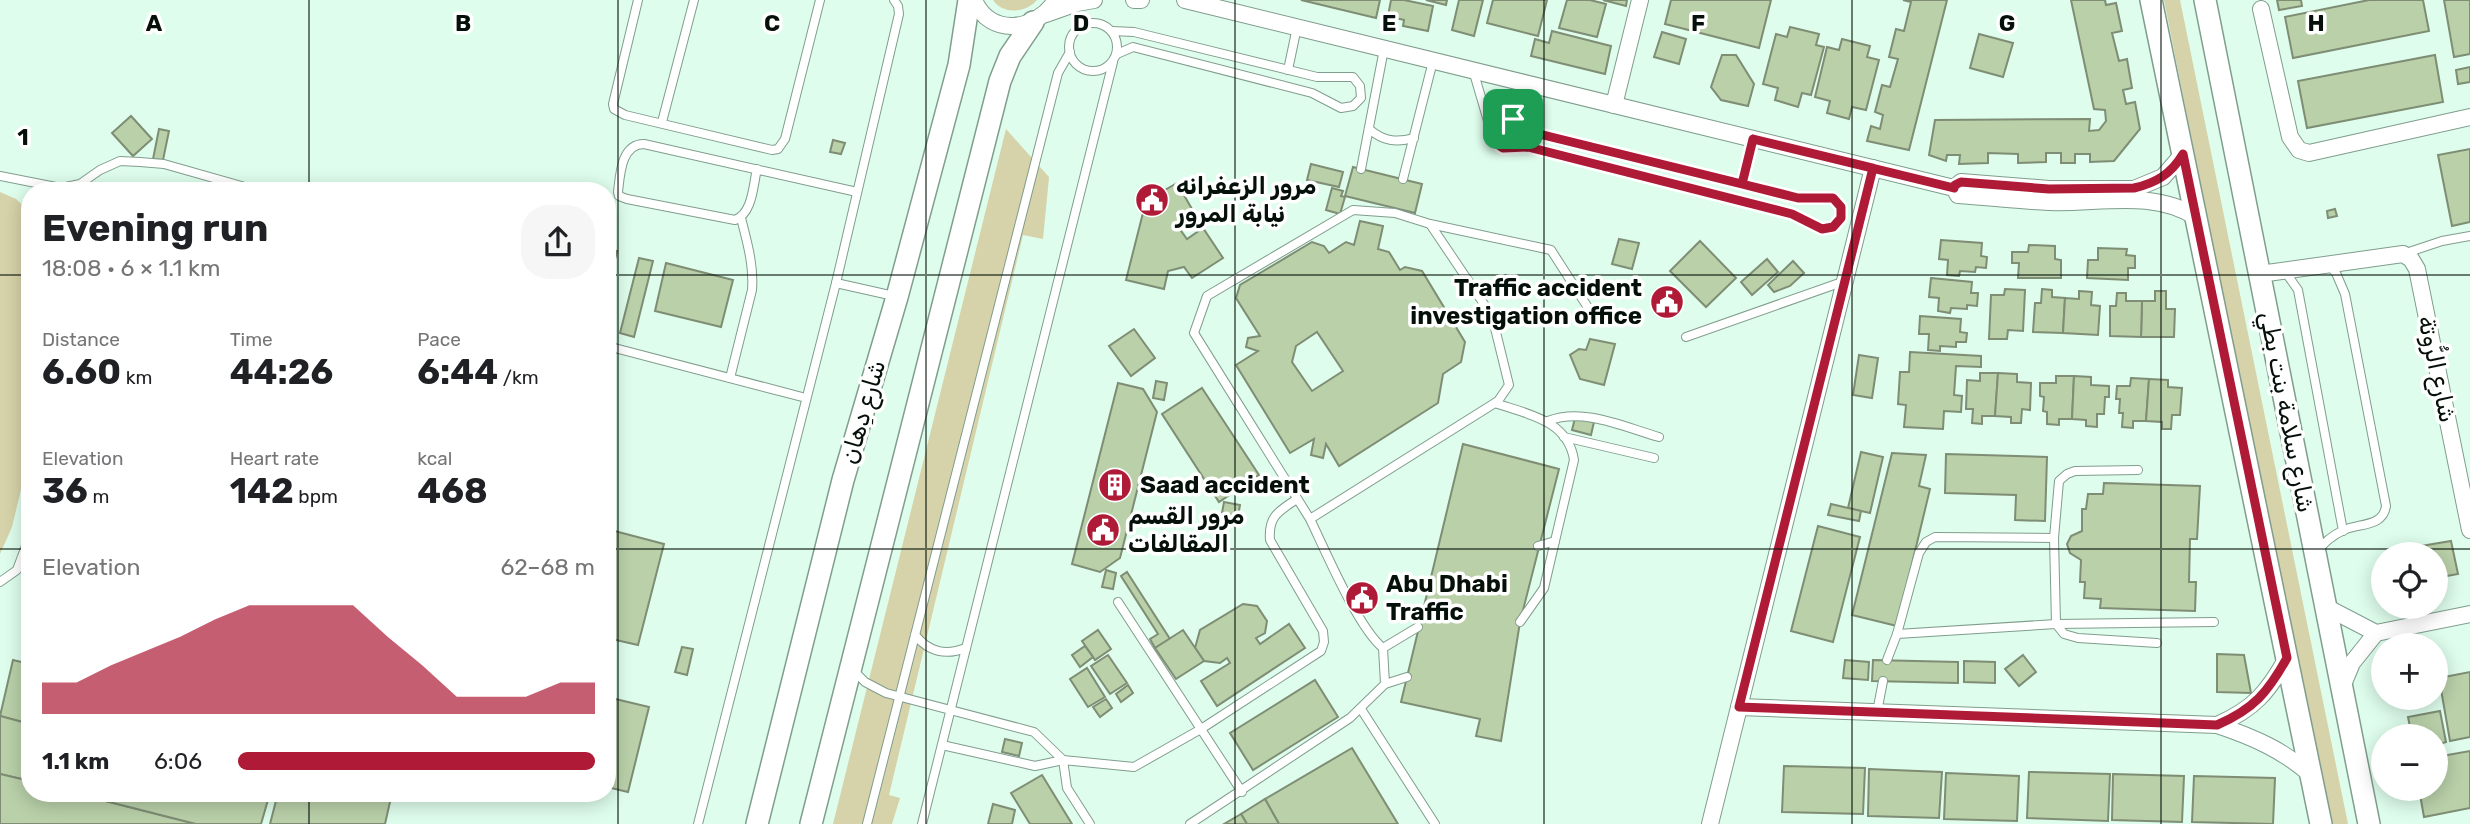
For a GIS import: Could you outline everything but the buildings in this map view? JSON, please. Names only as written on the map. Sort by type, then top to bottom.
[{"type":"main road","name":"شارع دِهان","points":[[757,824],[843,480],[897,297],[959,65],[972,0]]},
{"type":"main road","name":"شارع سلامة بنت بطي","points":[[2151,0],[2321,824]]},
{"type":"main road","name":"شارع سلامة بنت بطي","points":[[2206,0],[2370,824]]},
{"type":"main road","name":"شارع دِهان","points":[[811,824],[1000,81],[1010,56],[1045,12]]},
{"type":"street","points":[[972,0],[988,18],[1002,25],[1018,26],[1045,12],[1094,0]]},
{"type":"street","points":[[1134,0],[1141,0]]},
{"type":"street","points":[[1185,0],[1954,188],[1958,195],[2069,202],[2161,201],[2196,217]]},
{"type":"street","points":[[1253,16],[1258,0]]},
{"type":"street","points":[[1614,105],[1640,0]]},
{"type":"street","points":[[2261,9],[2290,137],[2299,150],[2309,153],[2470,117]]},
{"type":"street","points":[[1954,188],[1961,182],[2049,189],[2134,188],[2146,186],[2162,177],[2183,154]]},
{"type":"street","points":[[1710,824],[1873,168]]},
{"type":"street","points":[[2260,274],[2403,254]]},
{"type":"street","name":"شارع الرُّوتة","points":[[2403,254],[2411,259],[2417,269],[2470,530]]},
{"type":"street","points":[[2326,607],[2375,633],[2470,614]]},
{"type":"street","points":[[2342,687],[2352,663],[2371,638]]},
{"type":"street","points":[[2217,725],[2250,707],[2265,693],[2287,658]]},
{"type":"street","points":[[1739,707],[2217,725],[2265,742],[2311,775]]},
{"type":"lane","points":[[638,0],[614,109],[766,150],[778,149],[785,139],[820,0]]},
{"type":"lane","points":[[662,122],[694,0]]},
{"type":"lane","points":[[698,824],[858,192],[899,14],[894,0]]},
{"type":"lane","points":[[1087,24],[1105,26],[1112,31],[1134,32],[1288,70],[1317,77],[1353,77],[1360,86],[1361,97],[1353,106],[1342,108],[1312,93],[1133,47],[1097,71],[1088,71],[1073,61],[1069,43],[1072,35],[1087,24]]},
{"type":"lane","points":[[1288,70],[1297,27]]},
{"type":"lane","points":[[922,824],[1117,46],[1112,31]]},
{"type":"lane","points":[[1361,169],[1384,49]]},
{"type":"lane","points":[[867,824],[1058,73],[1070,52]]},
{"type":"lane","points":[[1403,179],[1433,61]]},
{"type":"lane","points":[[1473,70],[1494,142],[1503,148],[1528,147],[1792,214],[1822,229],[1833,227],[1841,218],[1841,207],[1833,198],[1798,198],[1535,133],[1507,118],[1497,122],[1491,131]]},
{"type":"lane","points":[[1369,129],[1385,139],[1395,141],[1414,138]]},
{"type":"lane","points":[[1742,184],[1753,139]]},
{"type":"lane","points":[[741,218],[728,220],[623,197],[618,192],[625,155],[632,146],[644,144],[858,192]]},
{"type":"lane","points":[[83,182],[120,161],[164,164],[227,182]]},
{"type":"lane","points":[[730,378],[753,276],[741,218],[748,207],[757,169]]},
{"type":"lane","points":[[0,176],[30,182]]},
{"type":"lane","points":[[1353,210],[1355,198]]},
{"type":"lane","points":[[1385,684],[1383,648],[1374,641],[1310,519],[1194,333],[1207,296],[1353,210],[1395,211],[1430,224],[1551,250],[1596,320]]},
{"type":"lane","points":[[1310,519],[1495,403],[1509,385],[1492,316],[1430,224]]},
{"type":"lane","points":[[2403,254],[2442,241],[2470,236]]},
{"type":"lane","points":[[2316,554],[2328,540],[2343,531],[2377,521],[2384,515],[2386,506],[2345,294],[2329,264]]},
{"type":"lane","points":[[2284,270],[2298,290],[2343,531]]},
{"type":"lane","points":[[1686,337],[1845,281]]},
{"type":"lane","points":[[836,283],[897,297]]},
{"type":"lane","points":[[616,348],[806,398]]},
{"type":"lane","points":[[1495,403],[1548,421],[1570,445],[1574,460],[1544,587],[1520,622]]},
{"type":"lane","points":[[1548,421],[1566,416],[1584,416],[1659,437]]},
{"type":"lane","points":[[1564,437],[1654,458]]},
{"type":"lane","points":[[2138,470],[2075,471],[2059,481],[2054,538],[2056,624],[2064,634],[2078,638],[2157,643]]},
{"type":"lane","points":[[942,745],[1035,766],[1063,760],[1134,767],[1201,729],[1321,651],[1323,631],[1270,540],[1269,526],[1278,511],[1297,499]]},
{"type":"lane","points":[[1886,660],[1897,634],[1919,553],[1926,542],[1936,537],[2054,538]]},
{"type":"lane","points":[[1538,547],[1555,541]]},
{"type":"lane","points":[[0,582],[17,570],[21,559]]},
{"type":"lane","points":[[1118,602],[1242,792]]},
{"type":"lane","points":[[1897,634],[2056,624],[2214,622]]},
{"type":"lane","points":[[1383,648],[1418,627]]},
{"type":"lane","points":[[915,635],[929,648],[938,652],[957,652],[966,648]]},
{"type":"lane","points":[[851,667],[874,687],[899,696],[1034,732],[1063,760],[1067,788],[1090,824]]},
{"type":"lane","points":[[1190,824],[1242,792],[1361,709],[1385,684],[1407,677]]},
{"type":"lane","points":[[1877,712],[1882,681]]},
{"type":"lane","points":[[1361,709],[1436,824]]},
{"type":"shaded area","points":[[993,0],[1037,0],[1027,8],[1008,10]]},
{"type":"shaded area","points":[[2164,0],[2180,0],[2348,824],[2328,824]]},
{"type":"shaded area","points":[[1006,129],[1049,177],[1043,239],[1023,235],[889,795],[900,798],[892,824],[833,824]]},
{"type":"shaded area","points":[[0,192],[21,204],[21,490],[12,527],[0,554]]},
{"type":"place","name":"مرور الزعفرانه نيابة المرور","points":[[1152,200]]},
{"type":"place","name":"Traffic accident investigation office","points":[[1667,302]]},
{"type":"place","name":"Saad accident","points":[[1115,485]]},
{"type":"place","name":"مرور القسم المقالفات","points":[[1103,530]]},
{"type":"place","name":"Abu Dhabi Traffic","points":[[1362,598]]},
{"type":"route","points":[[1513,119],[1502,119],[1493,126],[1492,137],[1498,146],[1528,147],[1792,214],[1822,229],[1833,227],[1841,218],[1841,207],[1833,198],[1798,198],[1742,184],[1753,139],[1873,168],[1739,707],[2217,725],[2250,707],[2265,693],[2287,658],[2183,154],[2171,171],[2154,183],[2134,188],[2049,189],[1961,182],[1954,188],[1910,179],[1873,168],[1813,154],[1753,139],[1745,175],[1742,184],[1535,133],[1520,126],[1513,119]]}]
